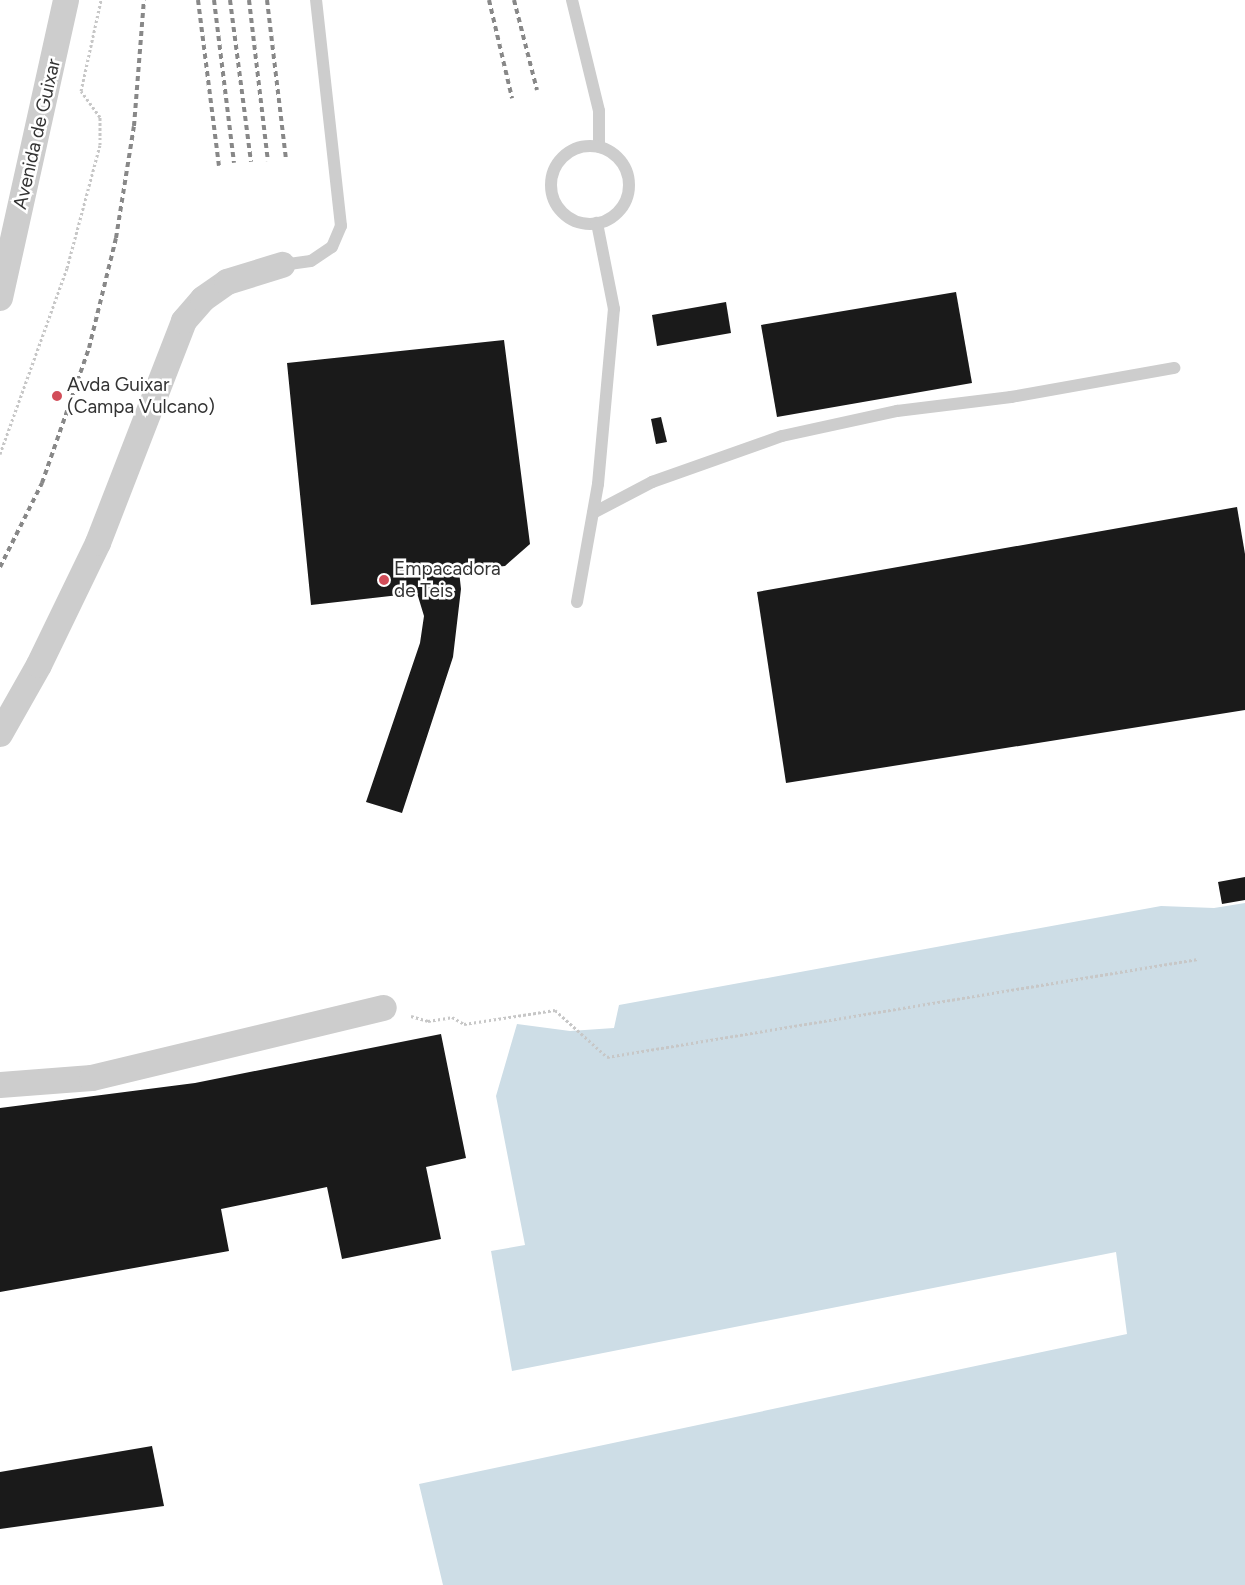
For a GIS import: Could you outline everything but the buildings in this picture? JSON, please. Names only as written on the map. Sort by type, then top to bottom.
[{"type":"street","name":"Avenida de Guixar","points":[[0,298],[66,0]]},
{"type":"street","points":[[0,734],[39,665],[98,543],[184,321],[203,299],[227,282],[282,265]]},
{"type":"street","points":[[0,1085],[92,1078],[384,1008]]},
{"type":"lane","points":[[282,265],[311,261],[332,248],[341,226],[316,0]]},
{"type":"lane","points":[[572,0],[599,111],[599,147]]},
{"type":"lane","points":[[585,146],[599,147],[621,161],[630,185],[621,209],[597,224],[584,223],[565,214],[553,198],[551,184],[561,159],[585,146]]},
{"type":"lane","points":[[577,602],[593,512],[607,411],[614,309],[597,224]]},
{"type":"lane","points":[[593,512],[652,482],[782,436],[897,411],[1011,397],[1174,368]]},
{"type":"path","points":[[0,454],[67,268],[100,145],[100,118],[82,90],[101,0]]},
{"type":"path","points":[[384,1008],[428,1021],[452,1017],[464,1024],[555,1010],[607,1056],[1198,959]]},
{"type":"shaded area","points":[[1245,903],[1245,1585],[443,1585],[419,1484],[1127,1334],[1116,1252],[512,1371],[491,1251],[525,1245],[496,1096],[517,1024],[570,1031],[614,1028],[619,1005],[1161,906],[1214,908]]},
{"type":"railway","points":[[0,567],[42,483],[89,348],[116,238],[134,126],[144,0]]},
{"type":"railway","points":[[198,0],[219,166]]},
{"type":"railway","points":[[214,0],[234,163]]},
{"type":"railway","points":[[230,0],[251,162]]},
{"type":"railway","points":[[249,0],[268,161]]},
{"type":"railway","points":[[267,0],[286,159]]},
{"type":"railway","points":[[489,0],[512,98]]},
{"type":"railway","points":[[514,0],[537,90]]},
{"type":"place","name":"Avda Guixar (Campa Vulcano)","points":[[57,396]]},
{"type":"place","name":"Empacadora de Teis","points":[[384,580]]}]
